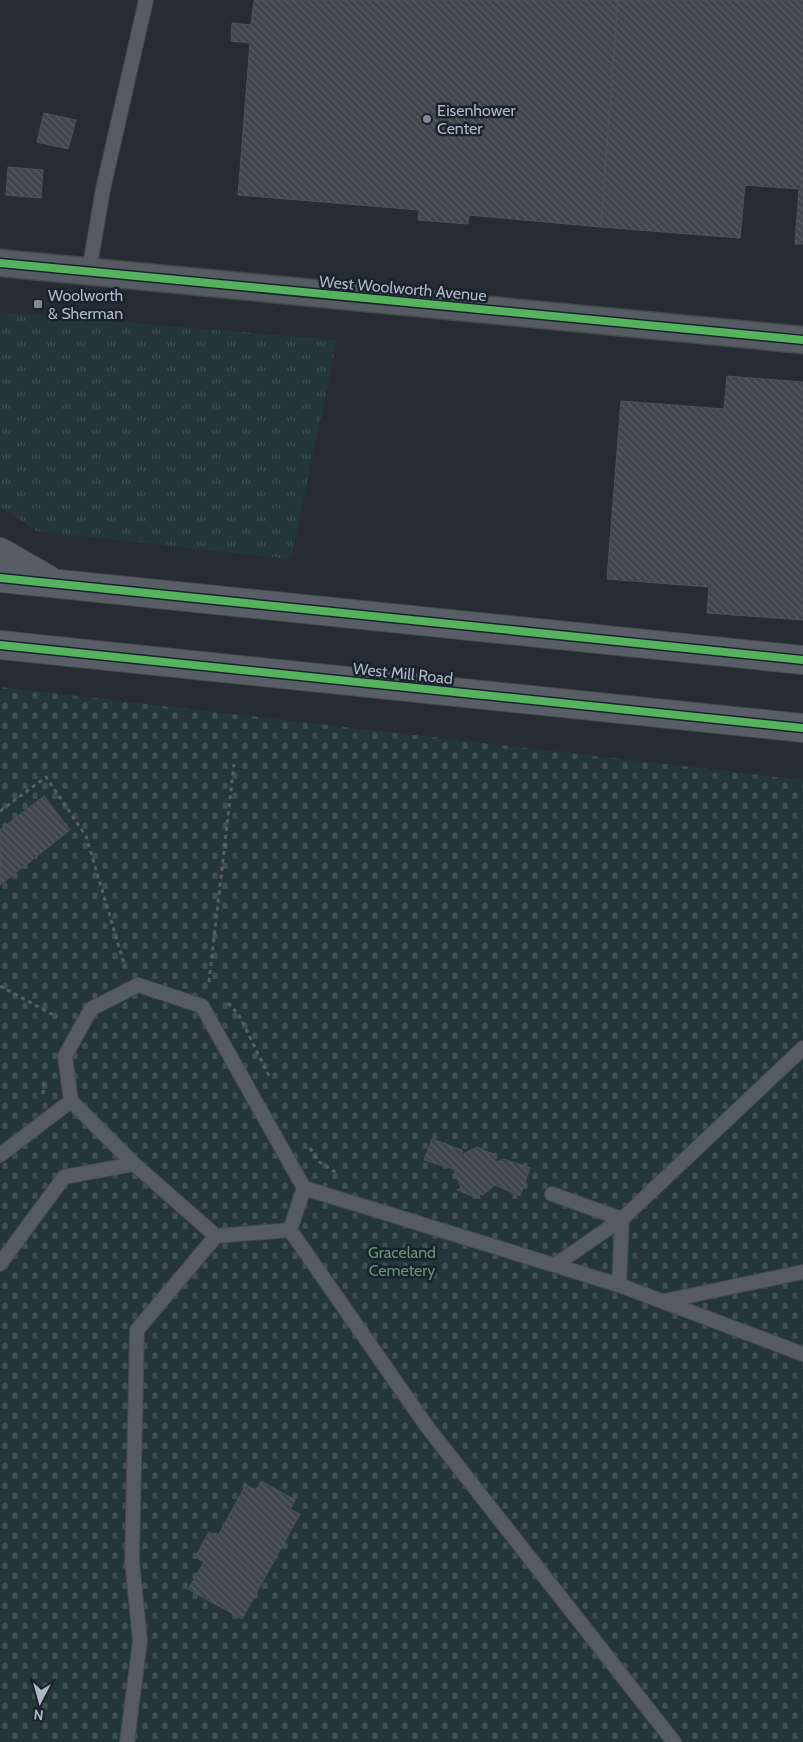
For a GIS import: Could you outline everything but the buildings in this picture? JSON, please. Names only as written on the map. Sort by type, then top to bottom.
[{"type":"main road","points":[[0,552],[57,585]]},
{"type":"main road","points":[[0,578],[803,660]]},
{"type":"main road","name":"West Mill Road","points":[[0,645],[803,728]]},
{"type":"street","name":"West Woolworth Avenue","points":[[0,263],[803,340]]},
{"type":"lane","points":[[89,272],[103,189],[146,0]]},
{"type":"lane","points":[[216,1236],[134,1164],[71,1101],[65,1056],[91,1009],[138,985],[202,1006],[304,1188],[619,1285],[803,1354]]},
{"type":"lane","points":[[555,1265],[622,1219],[803,1048]]},
{"type":"lane","points":[[0,1155],[71,1101]]},
{"type":"lane","points":[[0,1264],[64,1177],[134,1164]]},
{"type":"lane","points":[[290,1230],[304,1188]]},
{"type":"lane","points":[[552,1194],[622,1219]]},
{"type":"lane","points":[[619,1285],[622,1219]]},
{"type":"lane","points":[[127,1742],[140,1641],[132,1562],[137,1330],[216,1236],[290,1230]]},
{"type":"lane","points":[[290,1230],[428,1428],[674,1742]]},
{"type":"lane","points":[[663,1301],[803,1272]]},
{"type":"path","points":[[209,982],[234,764]]},
{"type":"path","points":[[0,811],[46,777],[86,836],[126,967]]},
{"type":"path","points":[[118,971],[126,967],[134,968]]},
{"type":"path","points":[[199,980],[209,982],[215,989]]},
{"type":"path","points":[[0,986],[58,1017]]},
{"type":"path","points":[[227,1002],[239,1015],[274,1086]]},
{"type":"path","points":[[55,1026],[58,1017],[63,1011]]},
{"type":"path","points":[[41,1124],[45,1074]]},
{"type":"path","points":[[308,1145],[318,1161],[344,1178],[345,1201]]},
{"type":"green space","points":[[0,312],[337,340],[291,559],[37,531],[0,507]]},
{"type":"green space","name":"Graceland Cemetery","points":[[0,687],[803,780],[803,1742],[0,1742]]},
{"type":"cycle path","points":[[0,263],[803,340]]},
{"type":"cycle path","points":[[0,578],[803,660]]},
{"type":"cycle path","points":[[0,645],[803,728]]},
{"type":"place","name":"Eisenhower Center","points":[[427,119]]},
{"type":"place","name":"Woolworth & Sherman","points":[[38,304]]}]
